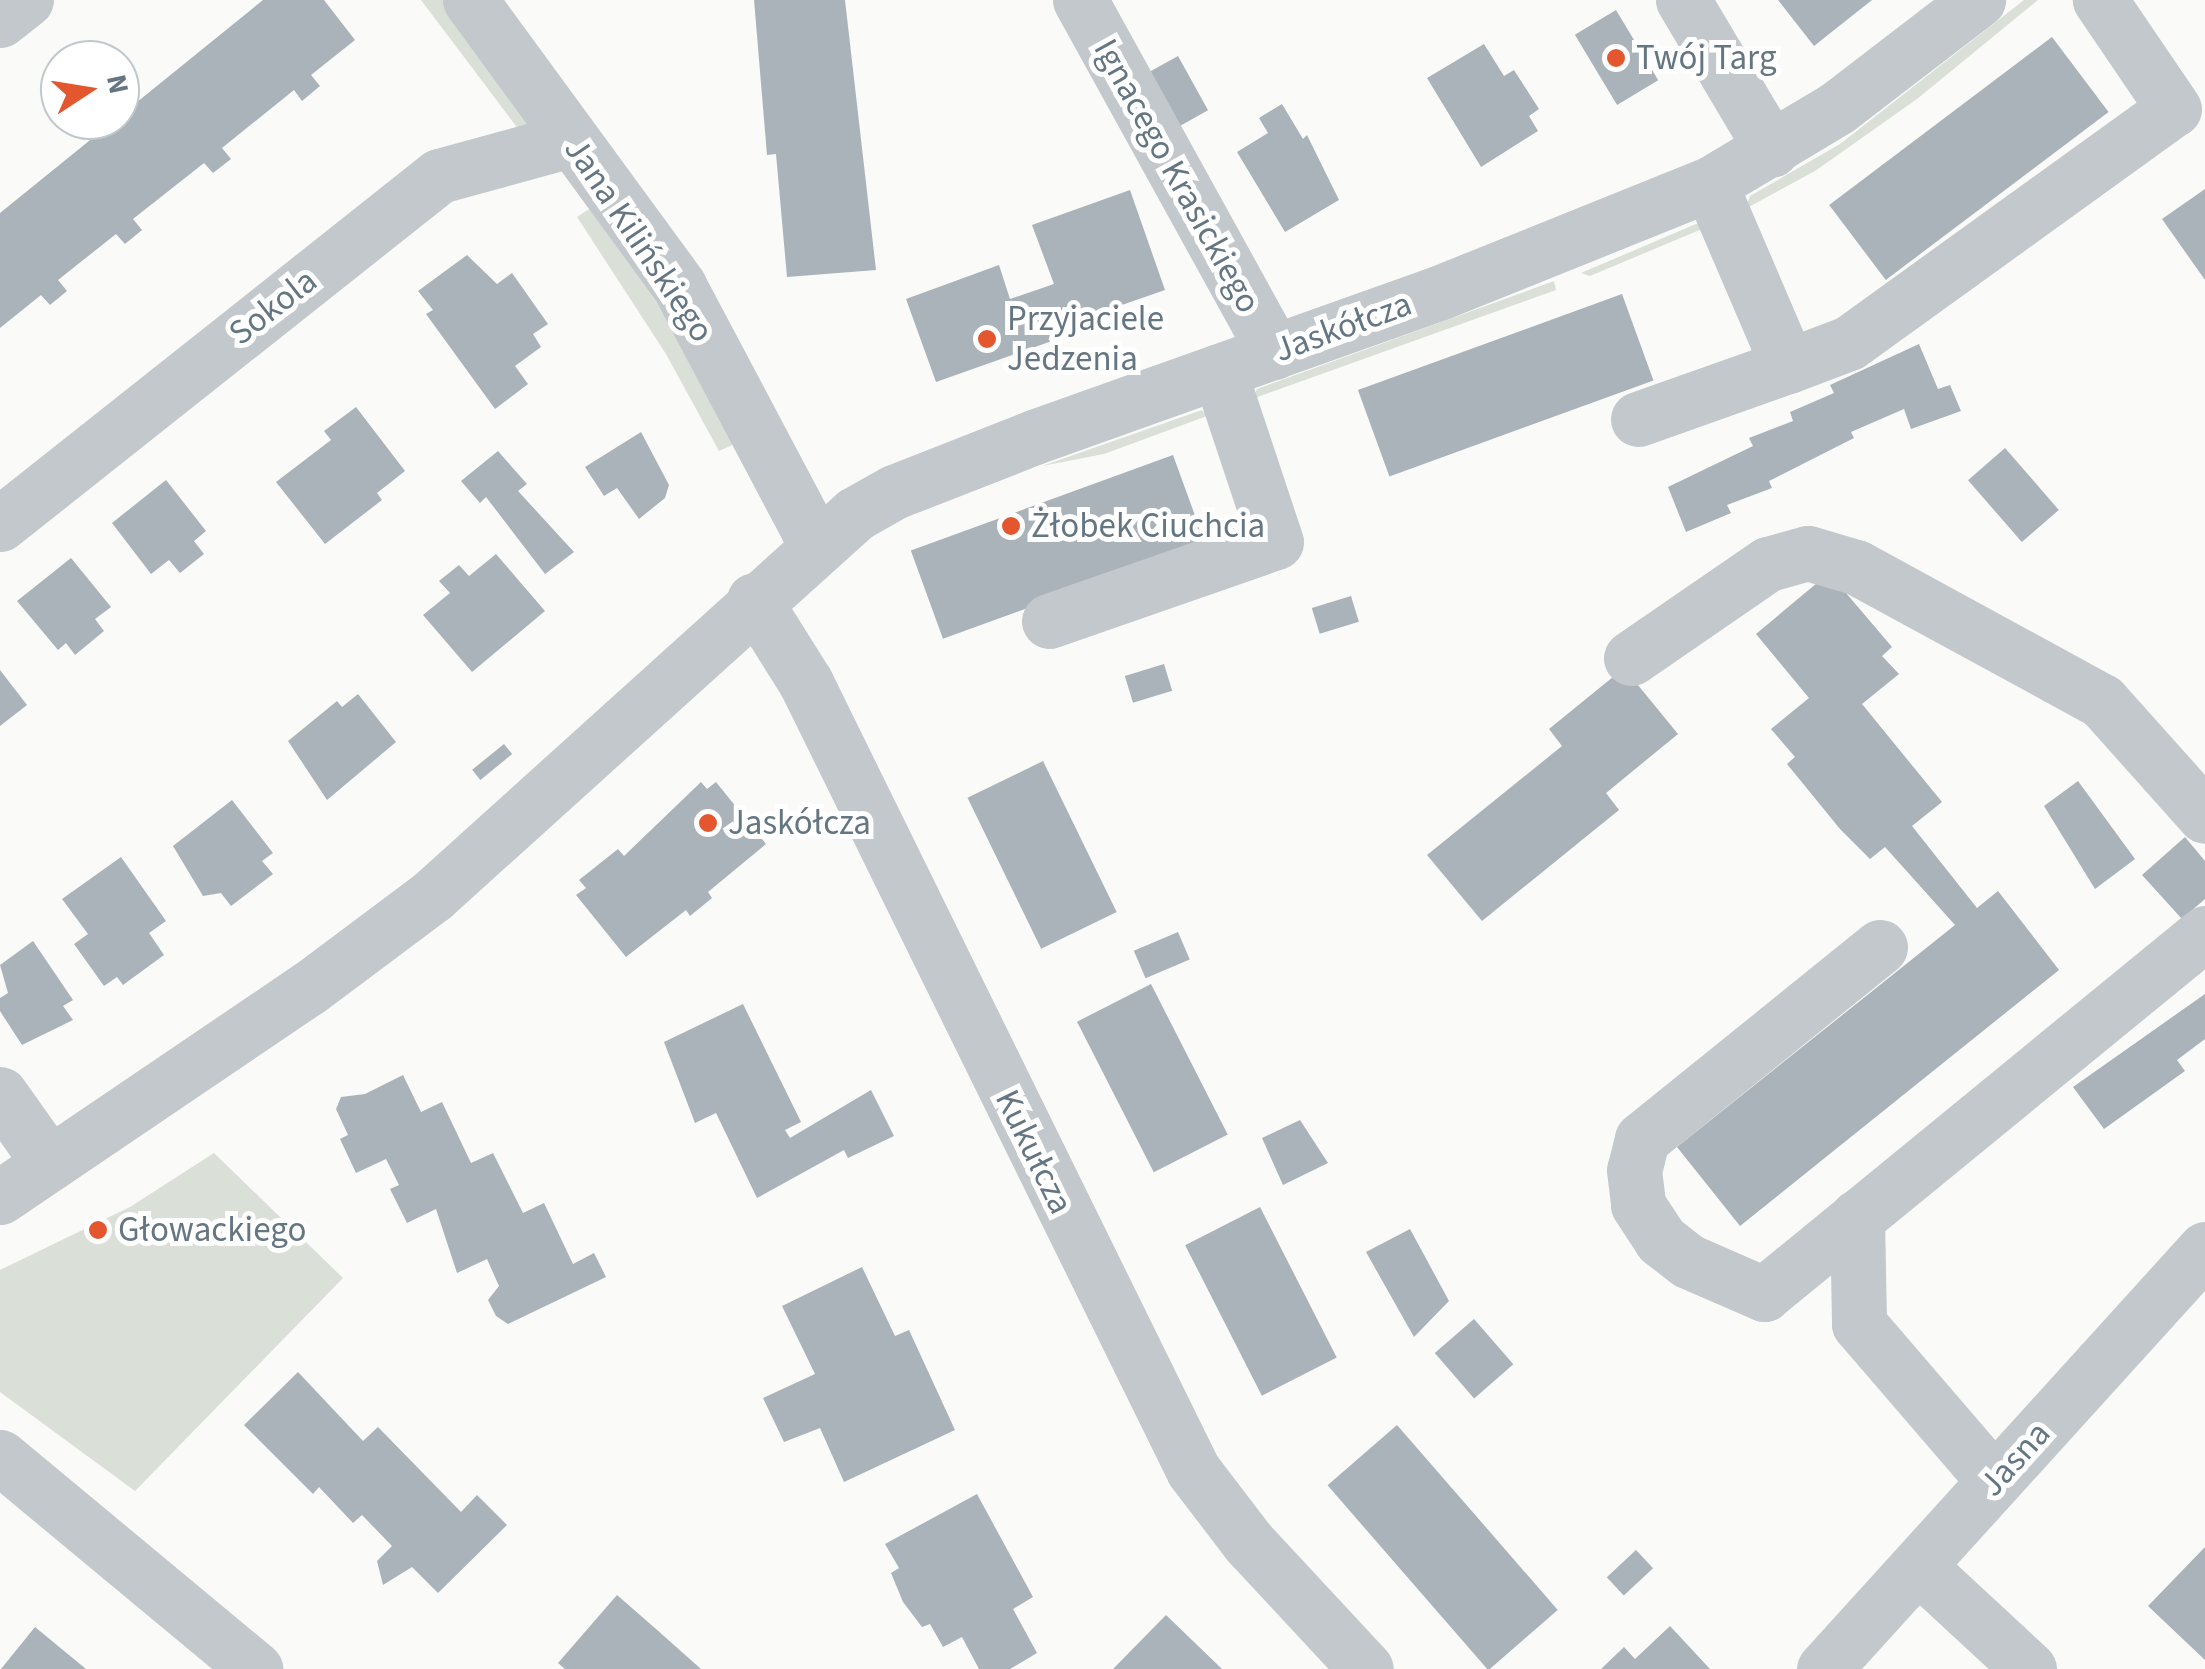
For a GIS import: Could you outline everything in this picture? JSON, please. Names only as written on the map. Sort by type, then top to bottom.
[{"type":"street","points":[[0,20],[26,0]]},
{"type":"street","name":"Jana Kilińskiego","points":[[470,0],[679,286],[816,545]]},
{"type":"street","name":"Ignacego Krasickiego","points":[[1080,0],[1274,352]]},
{"type":"street","points":[[1683,0],[1772,150]]},
{"type":"street","name":"Jaskółcza","points":[[0,1198],[310,988],[432,896],[816,545],[894,492],[1274,352],[1710,184],[1772,150],[1890,71],[1978,0]]},
{"type":"street","points":[[1638,419],[1849,342],[2174,109],[2100,0]]},
{"type":"street","name":"Sokola","points":[[0,524],[439,176],[571,140]]},
{"type":"street","points":[[1710,184],[1788,366]]},
{"type":"street","points":[[1049,622],[1276,542],[1219,372]]},
{"type":"street","points":[[1632,658],[1768,564],[1808,553],[1856,567],[2102,700],[2205,816]]},
{"type":"street","name":"Kukułcza","points":[[754,600],[817,705],[1193,1470],[1248,1542],[1366,1669]]},
{"type":"street","points":[[1764,1294],[2205,934]]},
{"type":"street","points":[[1880,947],[1642,1139],[1634,1170],[1638,1205],[1661,1240],[1688,1261],[1764,1294],[1859,1324],[1994,1481]]},
{"type":"street","points":[[0,1094],[49,1163]]},
{"type":"street","points":[[1857,1217],[1859,1324]]},
{"type":"street","name":"Jasna","points":[[1824,1669],[2205,1248]]},
{"type":"street","points":[[0,1458],[255,1669]]},
{"type":"street","points":[[1919,1567],[2029,1669]]},
{"type":"shaded area","points":[[421,0],[447,0],[539,128],[522,134]]},
{"type":"shaded area","points":[[2024,0],[2038,0],[1917,99],[1815,171],[1745,209],[1750,196],[1840,144]]},
{"type":"shaded area","points":[[594,206],[640,273],[737,443],[719,451],[666,354],[577,217]]},
{"type":"shaded area","points":[[1703,221],[1709,226],[1590,276],[1581,273]]},
{"type":"shaded area","points":[[1554,281],[1556,290],[1252,399],[1257,389]]},
{"type":"shaded area","points":[[1202,410],[1207,416],[1104,454],[1042,466]]},
{"type":"shaded area","points":[[214,1153],[343,1278],[135,1491],[0,1392],[0,1270],[130,1207]]},
{"type":"building","points":[[263,0],[324,0],[355,40],[311,75],[320,86],[302,101],[294,90],[222,148],[231,159],[213,173],[204,163],[133,219],[142,230],[125,244],[116,234],[58,280],[67,291],[50,305],[41,295],[0,328],[0,213],[90,140],[140,140],[140,100]]},
{"type":"building","points":[[754,0],[845,0],[876,270],[787,277],[776,154],[767,155]]},
{"type":"building","points":[[1778,0],[1872,0],[1814,46]]},
{"type":"building","name":"Twój Targ","points":[[1616,10],[1658,80],[1617,105],[1575,35]]},
{"type":"building","points":[[2052,37],[2109,112],[1886,280],[1829,205]]},
{"type":"building","points":[[1484,44],[1504,76],[1514,70],[1539,109],[1529,116],[1538,131],[1481,167],[1427,78]]},
{"type":"building","points":[[1178,56],[1208,110],[1174,129],[1144,75]]},
{"type":"building","points":[[1282,104],[1303,139],[1307,135],[1339,200],[1285,232],[1237,152],[1268,133],[1259,118]]},
{"type":"building","points":[[2205,189],[2205,280],[2162,219]]},
{"type":"building","points":[[1130,190],[1165,290],[1076,321],[1080,331],[936,382],[906,299],[999,265],[1010,299],[1054,284],[1032,225]]},
{"type":"building","points":[[467,255],[497,284],[512,273],[548,324],[533,334],[541,347],[515,366],[528,384],[495,409],[426,314],[433,310],[418,291]]},
{"type":"building","points":[[1622,294],[1653,380],[1389,477],[1358,390]]},
{"type":"building","points":[[1919,344],[1938,389],[1950,385],[1961,411],[1911,429],[1904,409],[1851,432],[1854,438],[1769,481],[1772,488],[1727,505],[1731,513],[1686,532],[1668,487],[1753,446],[1749,438],[1793,421],[1790,412],[1834,393],[1830,385]]},
{"type":"building","points":[[356,407],[405,471],[377,493],[382,500],[325,544],[276,482],[331,440],[324,431]]},
{"type":"building","points":[[641,432],[669,485],[665,498],[639,519],[617,488],[604,496],[585,467]]},
{"type":"building","points":[[2005,448],[2059,510],[2022,542],[1968,480]]},
{"type":"building","points":[[498,451],[527,484],[518,491],[574,552],[545,574],[486,497],[480,503],[461,481]]},
{"type":"building","points":[[1173,455],[1205,543],[943,639],[911,550]]},
{"type":"building","points":[[166,480],[206,531],[194,541],[204,554],[180,573],[169,560],[151,574],[112,523]]},
{"type":"building","points":[[496,554],[545,611],[472,672],[423,615],[450,593],[439,581],[459,565],[469,576]]},
{"type":"building","points":[[71,558],[111,607],[95,619],[104,631],[75,655],[66,643],[58,650],[17,601]]},
{"type":"building","points":[[1829,573],[1892,647],[1882,656],[1899,674],[1862,704],[1942,802],[1912,826],[1977,908],[1998,891],[2059,970],[1740,1226],[1677,1147],[1955,925],[1885,847],[1870,859],[1840,829],[1787,764],[1795,757],[1771,729],[1809,698],[1756,634]]},
{"type":"building","points":[[1351,596],[1359,622],[1320,634],[1312,608]]},
{"type":"building","points":[[1164,664],[1172,691],[1133,703],[1125,676]]},
{"type":"building","points":[[1624,668],[1678,734],[1606,793],[1619,810],[1482,921],[1427,855],[1562,746],[1549,729]]},
{"type":"building","points":[[0,670],[27,705],[0,726]]},
{"type":"building","points":[[358,694],[396,742],[327,800],[288,741],[337,701],[342,707]]},
{"type":"building","points":[[504,744],[512,754],[480,780],[472,770]]},
{"type":"building","points":[[1043,761],[1117,912],[1041,949],[968,798]]},
{"type":"building","points":[[2078,781],[2135,859],[2095,889],[2044,806]]},
{"type":"building","points":[[701,782],[707,789],[716,782],[766,844],[708,892],[712,898],[690,916],[686,910],[626,957],[576,895],[586,888],[579,880],[618,849],[624,856]]},
{"type":"building","points":[[232,800],[273,853],[262,861],[273,874],[231,906],[221,893],[203,896],[173,846]]},
{"type":"building","points":[[2185,837],[2205,861],[2205,899],[2182,919],[2142,875]]},
{"type":"building","points":[[121,857],[166,921],[149,933],[164,955],[123,985],[117,977],[104,986],[74,944],[88,934],[62,899]]},
{"type":"building","points":[[1178,932],[1190,960],[1146,978],[1134,951]]},
{"type":"building","points":[[33,941],[73,1000],[63,1006],[73,1020],[22,1045],[0,1011],[0,998],[8,993],[0,965]]},
{"type":"building","points":[[1151,984],[1228,1135],[1154,1172],[1077,1022]]},
{"type":"building","points":[[2205,994],[2205,1039],[2177,1060],[2185,1071],[2104,1129],[2073,1087]]},
{"type":"building","points":[[743,1004],[801,1122],[785,1130],[790,1138],[871,1090],[894,1136],[848,1158],[844,1150],[757,1198],[716,1113],[695,1123],[664,1042]]},
{"type":"building","points":[[403,1075],[421,1112],[442,1102],[471,1163],[493,1153],[523,1213],[544,1203],[573,1264],[594,1253],[606,1277],[508,1324],[496,1316],[488,1300],[499,1286],[487,1259],[457,1273],[436,1209],[407,1223],[390,1189],[399,1185],[386,1159],[356,1173],[340,1139],[348,1135],[336,1109],[341,1097],[365,1094]]},
{"type":"building","points":[[1300,1120],[1328,1163],[1283,1185],[1262,1138]]},
{"type":"building","points":[[1260,1207],[1337,1358],[1262,1396],[1185,1245]]},
{"type":"building","points":[[1410,1229],[1449,1301],[1414,1337],[1366,1252]]},
{"type":"building","points":[[862,1267],[895,1336],[909,1330],[955,1430],[844,1482],[820,1428],[784,1442],[763,1398],[815,1374],[782,1306]]},
{"type":"building","points":[[1474,1319],[1513,1364],[1474,1398],[1435,1353]]},
{"type":"building","points":[[298,1372],[363,1441],[378,1427],[461,1512],[477,1495],[507,1525],[438,1593],[412,1567],[383,1585],[377,1561],[392,1546],[362,1515],[353,1523],[319,1487],[313,1494],[244,1425]]},
{"type":"building","points":[[1397,1425],[1558,1610],[1487,1669],[1328,1485]]},
{"type":"building","points":[[977,1494],[1033,1597],[1013,1609],[1037,1653],[1010,1669],[979,1669],[962,1637],[943,1647],[930,1624],[922,1627],[903,1602],[891,1573],[899,1568],[885,1544]]},
{"type":"building","points":[[2205,1547],[2205,1660],[2148,1606]]},
{"type":"building","points":[[1636,1550],[1653,1568],[1624,1596],[1607,1577]]},
{"type":"building","points":[[617,1595],[701,1669],[565,1669],[558,1663]]},
{"type":"building","points":[[1166,1615],[1222,1669],[1113,1669]]},
{"type":"building","points":[[1670,1626],[1710,1669],[1601,1669],[1624,1647],[1635,1659]]},
{"type":"building","points":[[35,1627],[86,1669],[1,1669]]},
{"type":"place","name":"Twój Targ","points":[[1616,58]]},
{"type":"place","name":"Przyjaciele Jedzenia","points":[[987,339]]},
{"type":"place","name":"Żłobek Ciuchcia","points":[[1011,526]]},
{"type":"place","name":"Jaskółcza","points":[[708,823]]},
{"type":"place","name":"Głowackiego","points":[[98,1230]]}]
